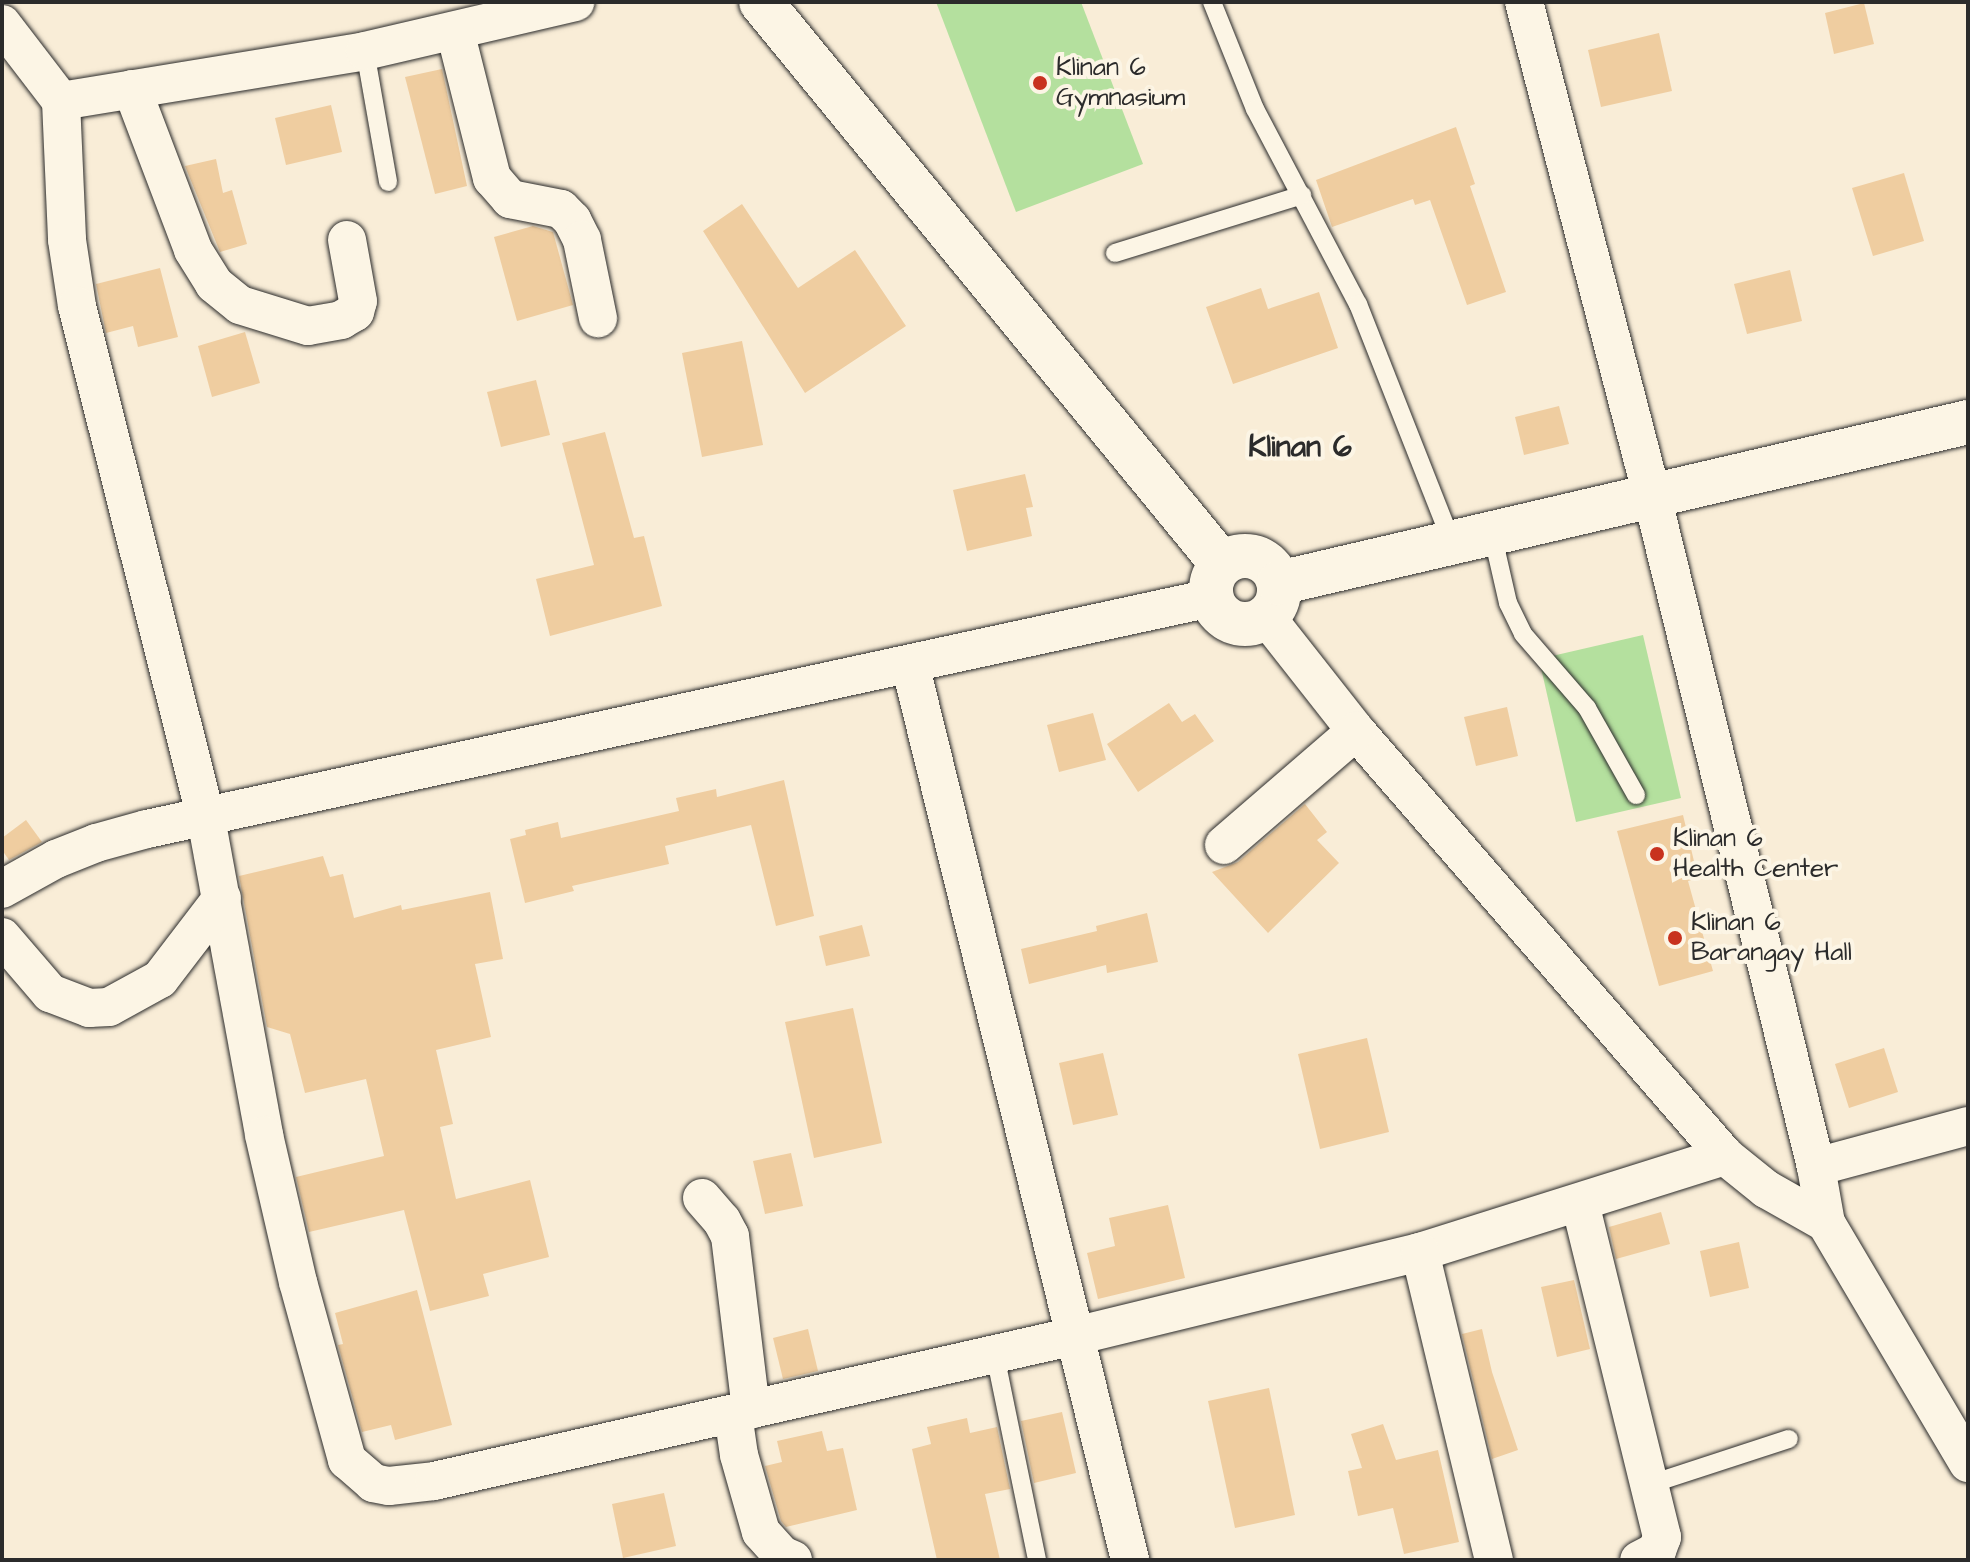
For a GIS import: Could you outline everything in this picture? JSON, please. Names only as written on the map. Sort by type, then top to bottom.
[{"type":"street","points":[[61,101],[365,51],[575,2]]},
{"type":"street","points":[[761,2],[1217,581],[1223,618],[1234,623],[1245,625],[1273,600],[1472,538],[1968,422]]},
{"type":"street","points":[[1531,6],[1816,1167],[1826,1223],[1968,1463]]},
{"type":"street","points":[[2,24],[61,101],[67,240],[77,306],[206,818],[264,1135],[298,1282],[347,1460],[373,1483],[389,1486],[434,1481],[1075,1336],[1420,1252],[1725,1156]]},
{"type":"street","points":[[455,31],[492,178],[510,199],[561,209],[572,220],[582,240],[598,318]]},
{"type":"street","points":[[132,89],[193,250],[214,284],[240,305],[308,326],[341,320],[355,312],[358,301],[347,240]]},
{"type":"street","points":[[2,889],[56,859],[96,843],[910,664],[1217,581],[1233,558],[1256,557],[1267,563],[1273,600],[1356,731],[1725,1156],[1766,1189],[1826,1223]]},
{"type":"street","points":[[910,664],[1130,1560]]},
{"type":"street","points":[[1224,845],[1356,731]]},
{"type":"street","points":[[2,937],[50,993],[71,1004],[109,1007],[160,979],[222,898]]},
{"type":"street","points":[[1816,1167],[1968,1126]]},
{"type":"street","points":[[702,1198],[722,1221],[730,1236],[742,1412],[739,1455],[761,1532],[782,1555],[793,1560]]},
{"type":"street","points":[[1580,1203],[1662,1537],[1657,1551],[1639,1560]]},
{"type":"street","points":[[1420,1252],[1494,1560]]},
{"type":"lane","points":[[1212,2],[1255,109],[1358,304],[1472,538],[1523,634],[1587,708],[1636,795]]},
{"type":"lane","points":[[365,51],[388,182]]},
{"type":"lane","points":[[1115,253],[1302,195]]},
{"type":"lane","points":[[995,1355],[1037,1560]]},
{"type":"lane","points":[[1651,1484],[1789,1439]]},
{"type":"green space","name":"Klinan 6 Gymnasium","points":[[936,2],[1081,2],[1143,164],[1016,212]]},
{"type":"green space","points":[[1643,635],[1681,798],[1576,822],[1539,659]]},
{"type":"building","points":[[1864,3],[1874,44],[1834,54],[1825,13]]},
{"type":"building","points":[[1659,33],[1672,91],[1601,107],[1588,50]]},
{"type":"building","points":[[442,69],[467,186],[435,194],[405,77]]},
{"type":"building","points":[[331,105],[342,152],[286,165],[275,118]]},
{"type":"building","points":[[1456,127],[1475,184],[1470,186],[1506,292],[1467,305],[1430,200],[1415,205],[1413,199],[1332,227],[1316,180]]},
{"type":"building","points":[[216,159],[223,193],[232,190],[247,244],[220,252],[185,166]]},
{"type":"building","points":[[1904,173],[1924,241],[1873,256],[1852,188]]},
{"type":"building","points":[[742,204],[798,288],[855,250],[906,326],[805,393],[703,231]]},
{"type":"building","points":[[533,226],[553,232],[573,305],[517,321],[494,237]]},
{"type":"building","points":[[160,268],[178,337],[138,347],[133,326],[106,333],[96,284]]},
{"type":"building","points":[[1790,270],[1802,321],[1747,334],[1734,284]]},
{"type":"building","points":[[1261,288],[1268,309],[1319,292],[1338,348],[1233,384],[1206,307]]},
{"type":"building","points":[[245,332],[260,383],[212,397],[198,346]]},
{"type":"building","points":[[742,341],[763,445],[702,457],[682,353]]},
{"type":"building","points":[[536,380],[550,435],[501,447],[487,392]]},
{"type":"building","points":[[1559,406],[1569,444],[1524,455],[1515,417]]},
{"type":"building","points":[[605,432],[634,538],[644,536],[662,606],[550,636],[536,579],[594,565],[562,443]]},
{"type":"building","points":[[1025,474],[1033,507],[1026,508],[1032,536],[967,551],[953,490]]},
{"type":"building","points":[[1169,703],[1182,722],[1195,714],[1214,741],[1138,792],[1107,744]]},
{"type":"building","points":[[1507,707],[1518,756],[1476,766],[1464,717]]},
{"type":"building","points":[[1093,713],[1106,760],[1059,772],[1047,725]]},
{"type":"building","points":[[784,780],[814,916],[776,926],[751,825],[665,846],[669,864],[572,886],[574,891],[525,903],[510,839],[526,835],[525,830],[558,822],[561,838],[679,811],[676,798],[716,789],[717,797]]},
{"type":"building","points":[[1305,804],[1327,832],[1317,840],[1339,863],[1268,933],[1212,872],[1238,862]]},
{"type":"building","points":[[1683,815],[1698,878],[1688,881],[1713,971],[1659,986],[1617,831]]},
{"type":"building","points":[[26,820],[42,842],[9,860],[2,850],[2,838]]},
{"type":"building","points":[[323,856],[330,877],[343,874],[354,918],[401,905],[402,910],[490,892],[503,959],[475,964],[491,1037],[436,1050],[453,1124],[440,1127],[456,1199],[530,1180],[549,1257],[483,1274],[489,1296],[430,1311],[404,1210],[309,1232],[296,1177],[384,1156],[366,1079],[305,1093],[290,1034],[267,1027],[239,876]]},
{"type":"building","points":[[1147,913],[1158,962],[1107,973],[1106,965],[1029,984],[1021,949],[1097,931],[1096,926]]},
{"type":"building","points":[[862,925],[870,956],[826,966],[819,936]]},
{"type":"building","points":[[853,1008],[882,1143],[814,1158],[785,1022]]},
{"type":"building","points":[[1367,1038],[1389,1132],[1320,1149],[1298,1054]]},
{"type":"building","points":[[1884,1048],[1898,1092],[1849,1108],[1835,1064]]},
{"type":"building","points":[[1103,1053],[1118,1115],[1073,1125],[1059,1063]]},
{"type":"building","points":[[791,1153],[803,1206],[765,1214],[753,1161]]},
{"type":"building","points":[[1168,1205],[1185,1278],[1098,1299],[1087,1253],[1115,1246],[1109,1218]]},
{"type":"building","points":[[1661,1212],[1670,1244],[1616,1259],[1609,1227]]},
{"type":"building","points":[[1739,1242],[1749,1288],[1710,1297],[1700,1251]]},
{"type":"building","points":[[1574,1280],[1590,1349],[1557,1357],[1541,1287]]},
{"type":"building","points":[[417,1290],[452,1425],[395,1440],[391,1425],[362,1432],[338,1345],[343,1344],[335,1313]]},
{"type":"building","points":[[808,1329],[818,1371],[783,1379],[773,1338]]},
{"type":"building","points":[[1482,1329],[1492,1372],[1518,1450],[1492,1459],[1462,1334]]},
{"type":"building","points":[[1269,1388],[1295,1515],[1235,1528],[1208,1401]]},
{"type":"building","points":[[1062,1412],[1076,1473],[1034,1483],[1021,1421]]},
{"type":"building","points":[[967,1418],[970,1433],[997,1427],[1010,1489],[985,1494],[1000,1560],[937,1560],[912,1449],[931,1444],[927,1427]]},
{"type":"building","points":[[1383,1424],[1396,1460],[1438,1450],[1459,1542],[1404,1554],[1393,1508],[1358,1516],[1348,1471],[1362,1468],[1351,1434]]},
{"type":"building","points":[[822,1431],[827,1451],[843,1448],[857,1510],[786,1527],[781,1521],[765,1466],[782,1462],[777,1441]]},
{"type":"building","points":[[664,1493],[676,1546],[623,1558],[612,1504]]},
{"type":"place","name":"Klinan 6 Gymnasium","points":[[1040,83]]},
{"type":"place","name":"Klinan 6 Health Center","points":[[1657,854]]},
{"type":"place","name":"Klinan 6 Barangay Hall","points":[[1675,938]]},
{"type":"district","name":"Klinan 6","points":[[1300,447]]}]
